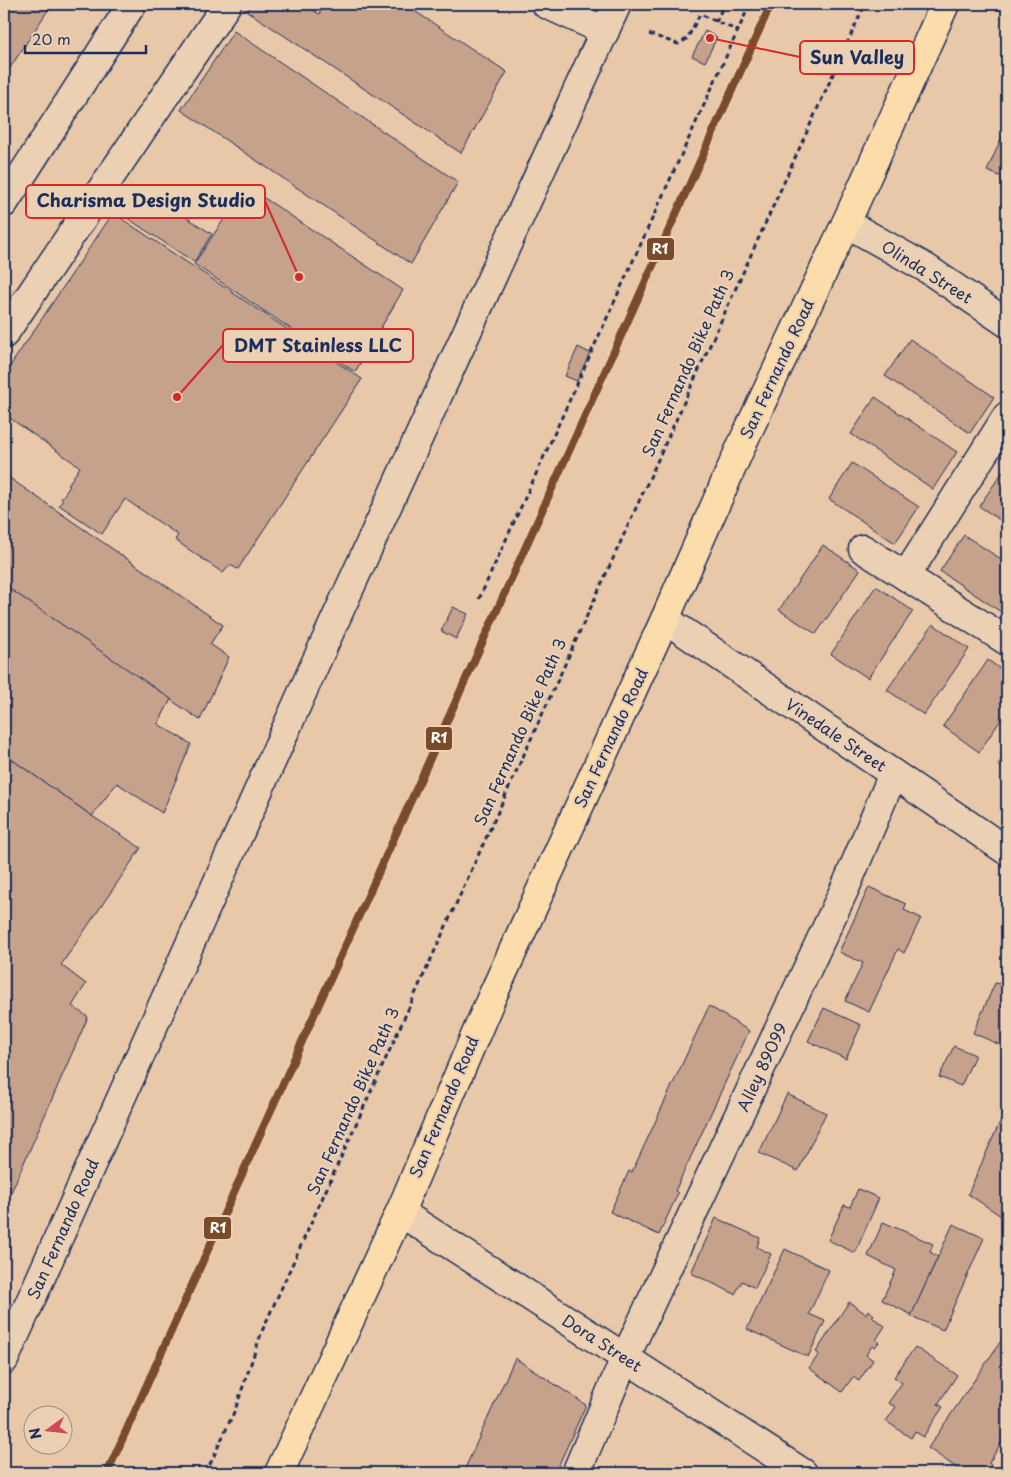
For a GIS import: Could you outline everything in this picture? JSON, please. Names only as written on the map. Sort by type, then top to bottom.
[{"type":"main road","name":"San Fernando Road","points":[[279,1473],[400,1212],[490,1001],[665,619],[743,442],[846,223],[945,4]]},
{"type":"street","points":[[4,203],[132,4]]},
{"type":"street","points":[[4,334],[227,4]]},
{"type":"street","points":[[546,4],[605,31]]},
{"type":"street","name":"San Fernando Road","points":[[4,1360],[319,655],[617,4]]},
{"type":"street","name":"Olinda Street","points":[[846,223],[926,268],[1007,322]]},
{"type":"street","points":[[906,576],[1007,416]]},
{"type":"street","points":[[863,549],[1007,641]]},
{"type":"street","name":"Vinedale Street","points":[[665,619],[1007,851]]},
{"type":"street","name":"Alley 89099","points":[[576,1473],[625,1358],[846,886],[893,774]]},
{"type":"street","name":"Dora Street","points":[[400,1212],[803,1473]]},
{"type":"path","points":[[716,22],[724,4]]},
{"type":"path","points":[[479,599],[750,4]]},
{"type":"path","name":"San Fernando Bike Path 3","points":[[206,1473],[235,1410],[262,1330],[865,4]]},
{"type":"path","points":[[649,34],[678,44],[687,39],[700,14],[738,31]]},
{"type":"building","points":[[4,4],[52,4],[4,77]]},
{"type":"building","points":[[252,4],[304,4],[319,14],[326,4],[404,4],[507,72],[461,153],[247,11]]},
{"type":"building","points":[[234,31],[458,182],[411,264],[181,110]]},
{"type":"building","points":[[705,31],[717,37],[705,62],[692,56]]},
{"type":"building","points":[[1007,125],[1007,184],[1001,181],[1002,177],[987,171]]},
{"type":"building","points":[[246,186],[403,290],[355,372],[194,264]]},
{"type":"building","points":[[141,188],[212,234],[194,262],[124,216]]},
{"type":"building","points":[[113,213],[362,379],[238,569],[230,565],[223,573],[175,540],[178,535],[125,499],[102,534],[59,505],[70,486],[68,485],[80,467],[4,414],[4,375]]},
{"type":"building","points":[[910,339],[994,397],[970,433],[885,376]]},
{"type":"building","points":[[578,347],[590,353],[577,381],[565,376]]},
{"type":"building","points":[[875,397],[957,452],[933,489],[851,434]]},
{"type":"building","points":[[852,463],[919,507],[895,543],[829,499]]},
{"type":"building","points":[[1004,470],[1007,472],[1007,525],[979,506]]},
{"type":"building","points":[[8,477],[223,625],[210,644],[229,657],[200,720],[4,585],[4,484]]},
{"type":"building","points":[[964,535],[1007,563],[1007,609],[1004,614],[940,571]]},
{"type":"building","points":[[823,545],[860,570],[816,634],[779,610]]},
{"type":"building","points":[[4,585],[171,699],[158,724],[191,744],[162,813],[117,783],[92,816],[4,754]]},
{"type":"building","points":[[876,586],[913,611],[868,678],[831,654]]},
{"type":"building","points":[[453,607],[468,614],[456,639],[441,631]]},
{"type":"building","points":[[933,624],[969,649],[924,715],[887,690]]},
{"type":"building","points":[[988,660],[1007,674],[1007,711],[979,752],[943,726]]},
{"type":"building","points":[[1007,751],[1007,771],[998,765]]},
{"type":"building","points":[[4,754],[141,848],[61,965],[86,984],[72,1006],[88,1017],[5,1206],[4,1205]]},
{"type":"building","points":[[869,887],[906,904],[904,910],[921,918],[904,953],[898,949],[869,1012],[845,1001],[863,963],[839,952]]},
{"type":"building","points":[[1003,975],[1007,977],[1007,1048],[973,1033],[995,983],[999,984]]},
{"type":"building","points":[[709,1006],[749,1031],[675,1191],[678,1193],[659,1235],[610,1212],[629,1171],[632,1172]]},
{"type":"building","points":[[824,1008],[861,1025],[846,1059],[808,1041]]},
{"type":"building","points":[[954,1046],[975,1055],[961,1086],[939,1077]]},
{"type":"building","points":[[787,1094],[826,1113],[798,1171],[759,1153]]},
{"type":"building","points":[[1007,1106],[1007,1220],[968,1194]]},
{"type":"building","points":[[858,1189],[879,1198],[855,1253],[828,1240],[844,1205],[850,1207]]},
{"type":"building","points":[[716,1218],[760,1238],[757,1247],[771,1254],[755,1288],[742,1281],[735,1294],[691,1273]]},
{"type":"building","points":[[883,1222],[933,1244],[930,1252],[938,1257],[912,1315],[882,1300],[896,1270],[868,1256]]},
{"type":"building","points":[[953,1224],[984,1238],[943,1330],[911,1316]]},
{"type":"building","points":[[785,1249],[829,1270],[809,1314],[825,1321],[808,1357],[747,1329]]},
{"type":"building","points":[[849,1302],[866,1314],[868,1310],[874,1315],[872,1317],[885,1326],[876,1340],[879,1342],[875,1347],[872,1346],[866,1355],[873,1360],[859,1381],[853,1377],[842,1392],[809,1368],[819,1354],[816,1352]]},
{"type":"building","points":[[1001,1341],[1007,1345],[1007,1433],[985,1473],[964,1473],[928,1448]]},
{"type":"building","points":[[915,1347],[957,1375],[938,1404],[943,1407],[923,1437],[915,1431],[911,1438],[886,1421],[896,1407],[888,1403],[902,1383],[894,1377]]},
{"type":"building","points":[[515,1358],[586,1405],[555,1473],[463,1473]]},
{"type":"transit line","name":"R1","points":[[107,1473],[771,4]]},
{"type":"place","name":"Sun Valley","points":[[710,38]]},
{"type":"place","name":"Charisma Design Studio","points":[[299,277]]},
{"type":"place","name":"DMT Stainless LLC","points":[[177,397]]}]
